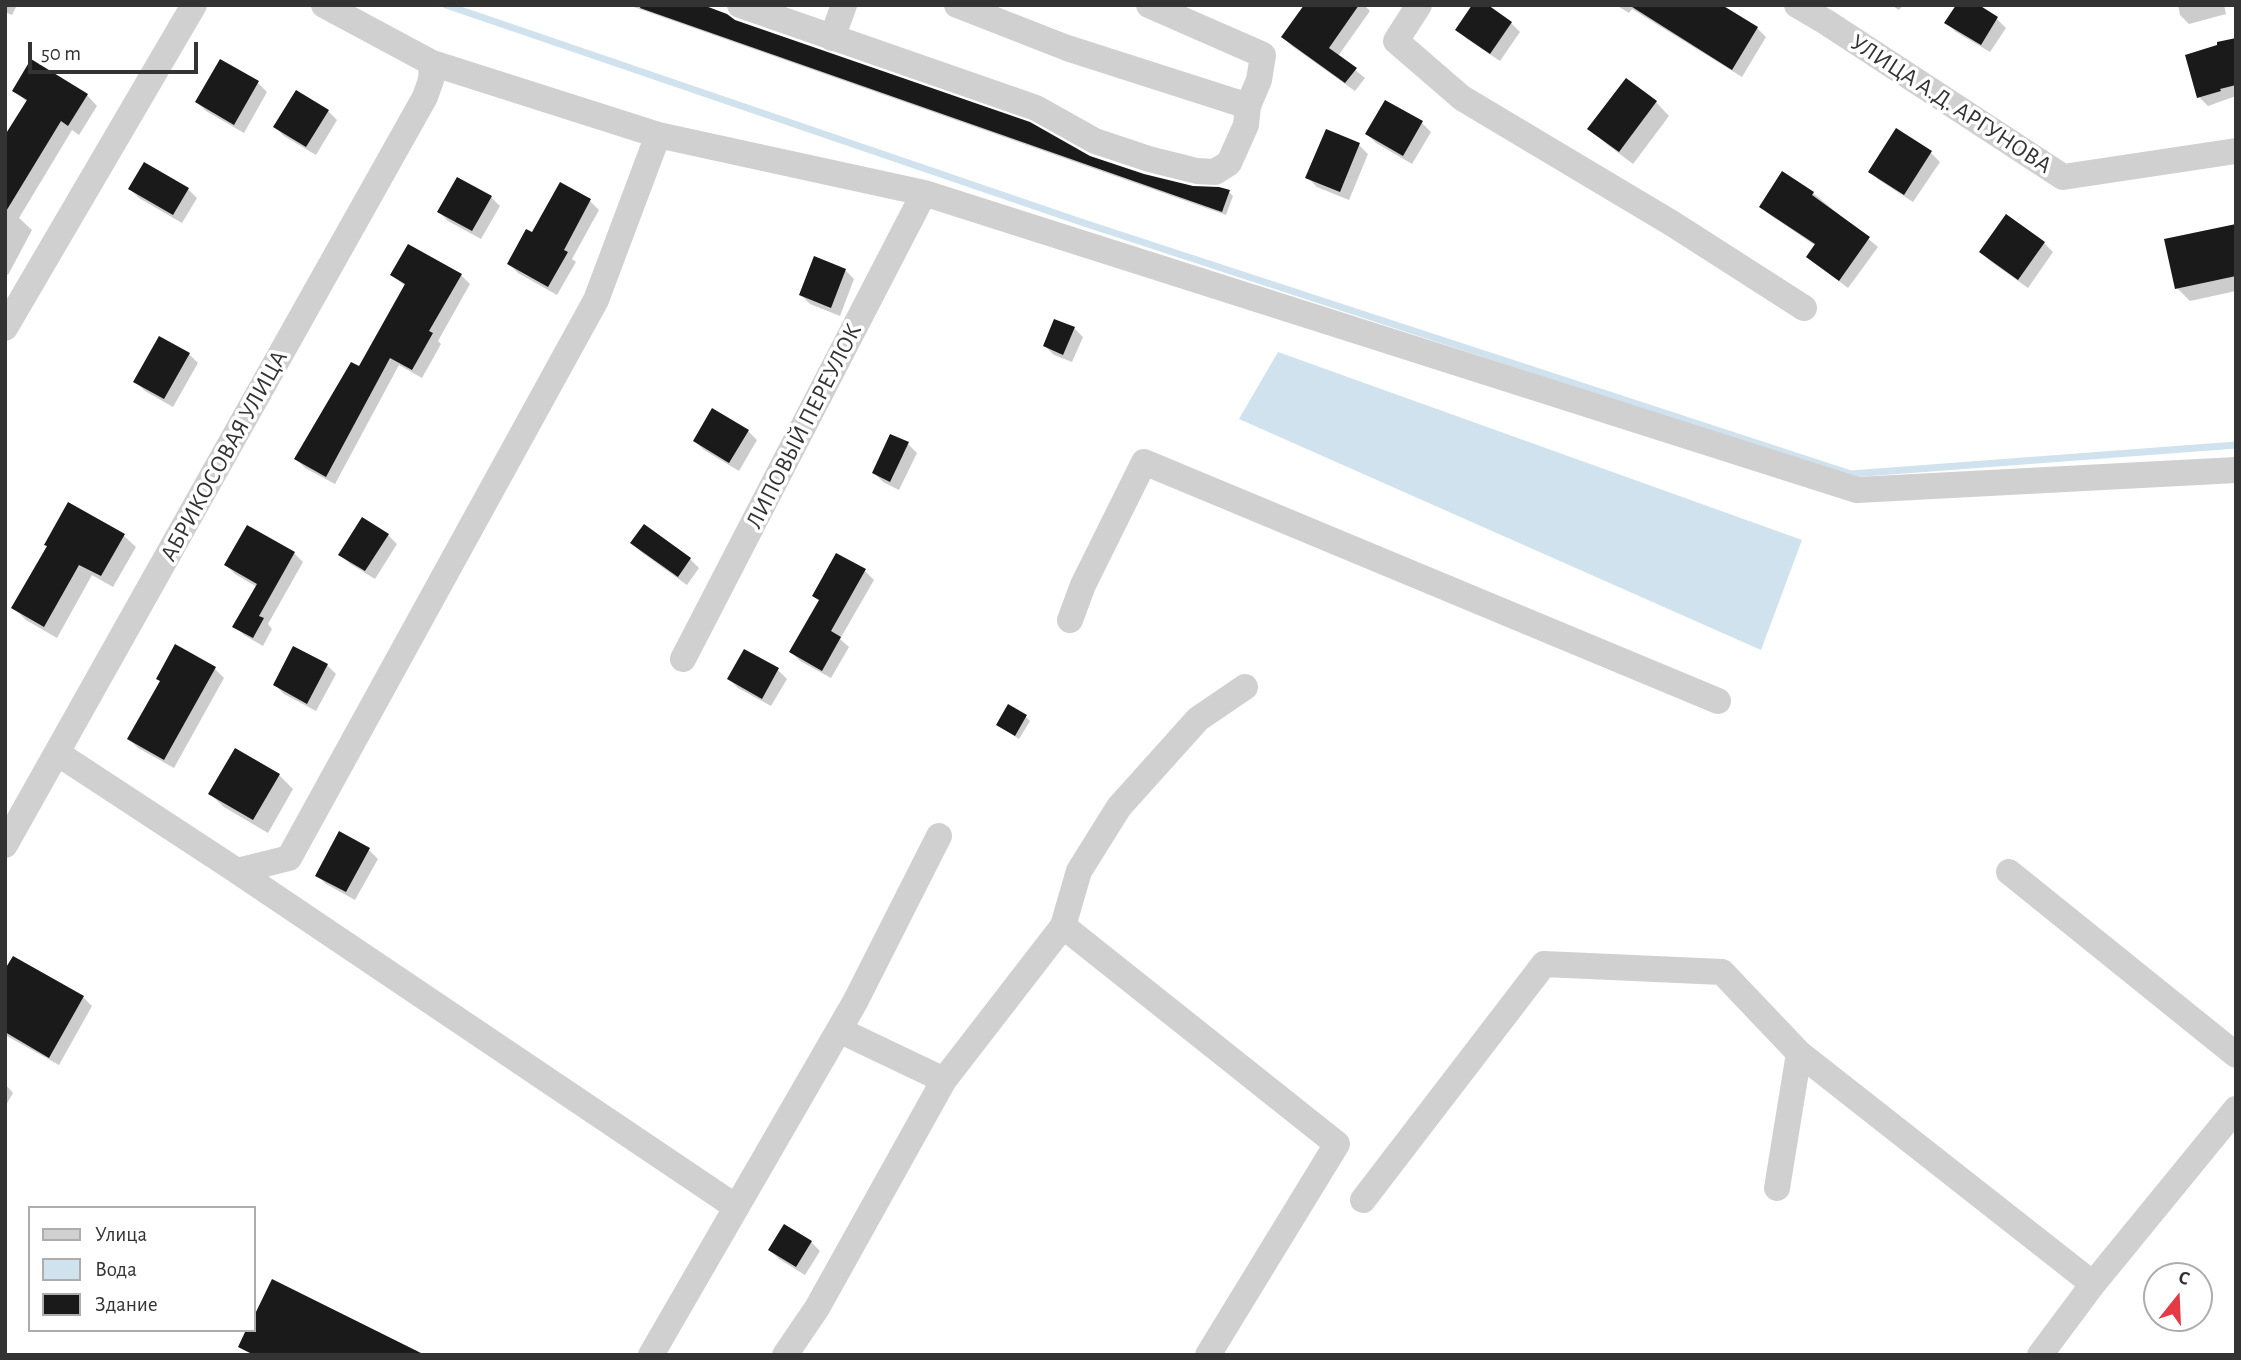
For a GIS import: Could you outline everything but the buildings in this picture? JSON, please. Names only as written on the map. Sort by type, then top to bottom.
[{"type":"street","points":[[5,328],[194,5]]},
{"type":"street","points":[[324,5],[432,63],[658,135],[924,192],[1857,490],[2236,470]]},
{"type":"street","points":[[740,5],[1036,108],[1095,141],[1149,159],[1197,171],[1215,172],[1230,163],[1246,125],[1248,106],[1259,80],[1262,55],[1149,5]]},
{"type":"street","points":[[832,38],[844,5]]},
{"type":"street","points":[[957,5],[1067,48],[1248,106]]},
{"type":"street","points":[[1419,5],[1396,41],[1462,98],[1673,224],[1804,308]]},
{"type":"street","name":"УЛИЦА А.Д. АРГУНОВА","points":[[1797,5],[2063,177],[2236,151]]},
{"type":"street","name":"АБРИКОСОВАЯ УЛИЦА","points":[[5,845],[425,97],[431,80],[432,63]]},
{"type":"street","points":[[237,871],[289,858],[596,300],[658,135]]},
{"type":"street","name":"ЛИПОВЫЙ ПЕРЕУЛОК","points":[[683,659],[924,192]]},
{"type":"street","points":[[1070,621],[1083,585],[1144,462],[1718,701]]},
{"type":"street","points":[[785,1355],[817,1308],[944,1080],[1063,926],[1079,872],[1119,807],[1198,719],[1245,687]]},
{"type":"street","points":[[57,753],[736,1207]]},
{"type":"street","points":[[651,1355],[839,1030],[939,836]]},
{"type":"street","points":[[2009,872],[2236,1055]]},
{"type":"street","points":[[1063,926],[1337,1144],[1208,1355]]},
{"type":"street","points":[[1363,1200],[1544,964],[1722,972],[1799,1053],[2094,1284]]},
{"type":"street","points":[[839,1030],[944,1080]]},
{"type":"street","points":[[1777,1188],[1799,1053]]},
{"type":"street","points":[[2040,1355],[2236,1109]]},
{"type":"water","points":[[1278,352],[1802,540],[1761,650],[1239,419]]},
{"type":"waterway","points":[[446,5],[1084,223],[1851,474],[2236,445]]}]
